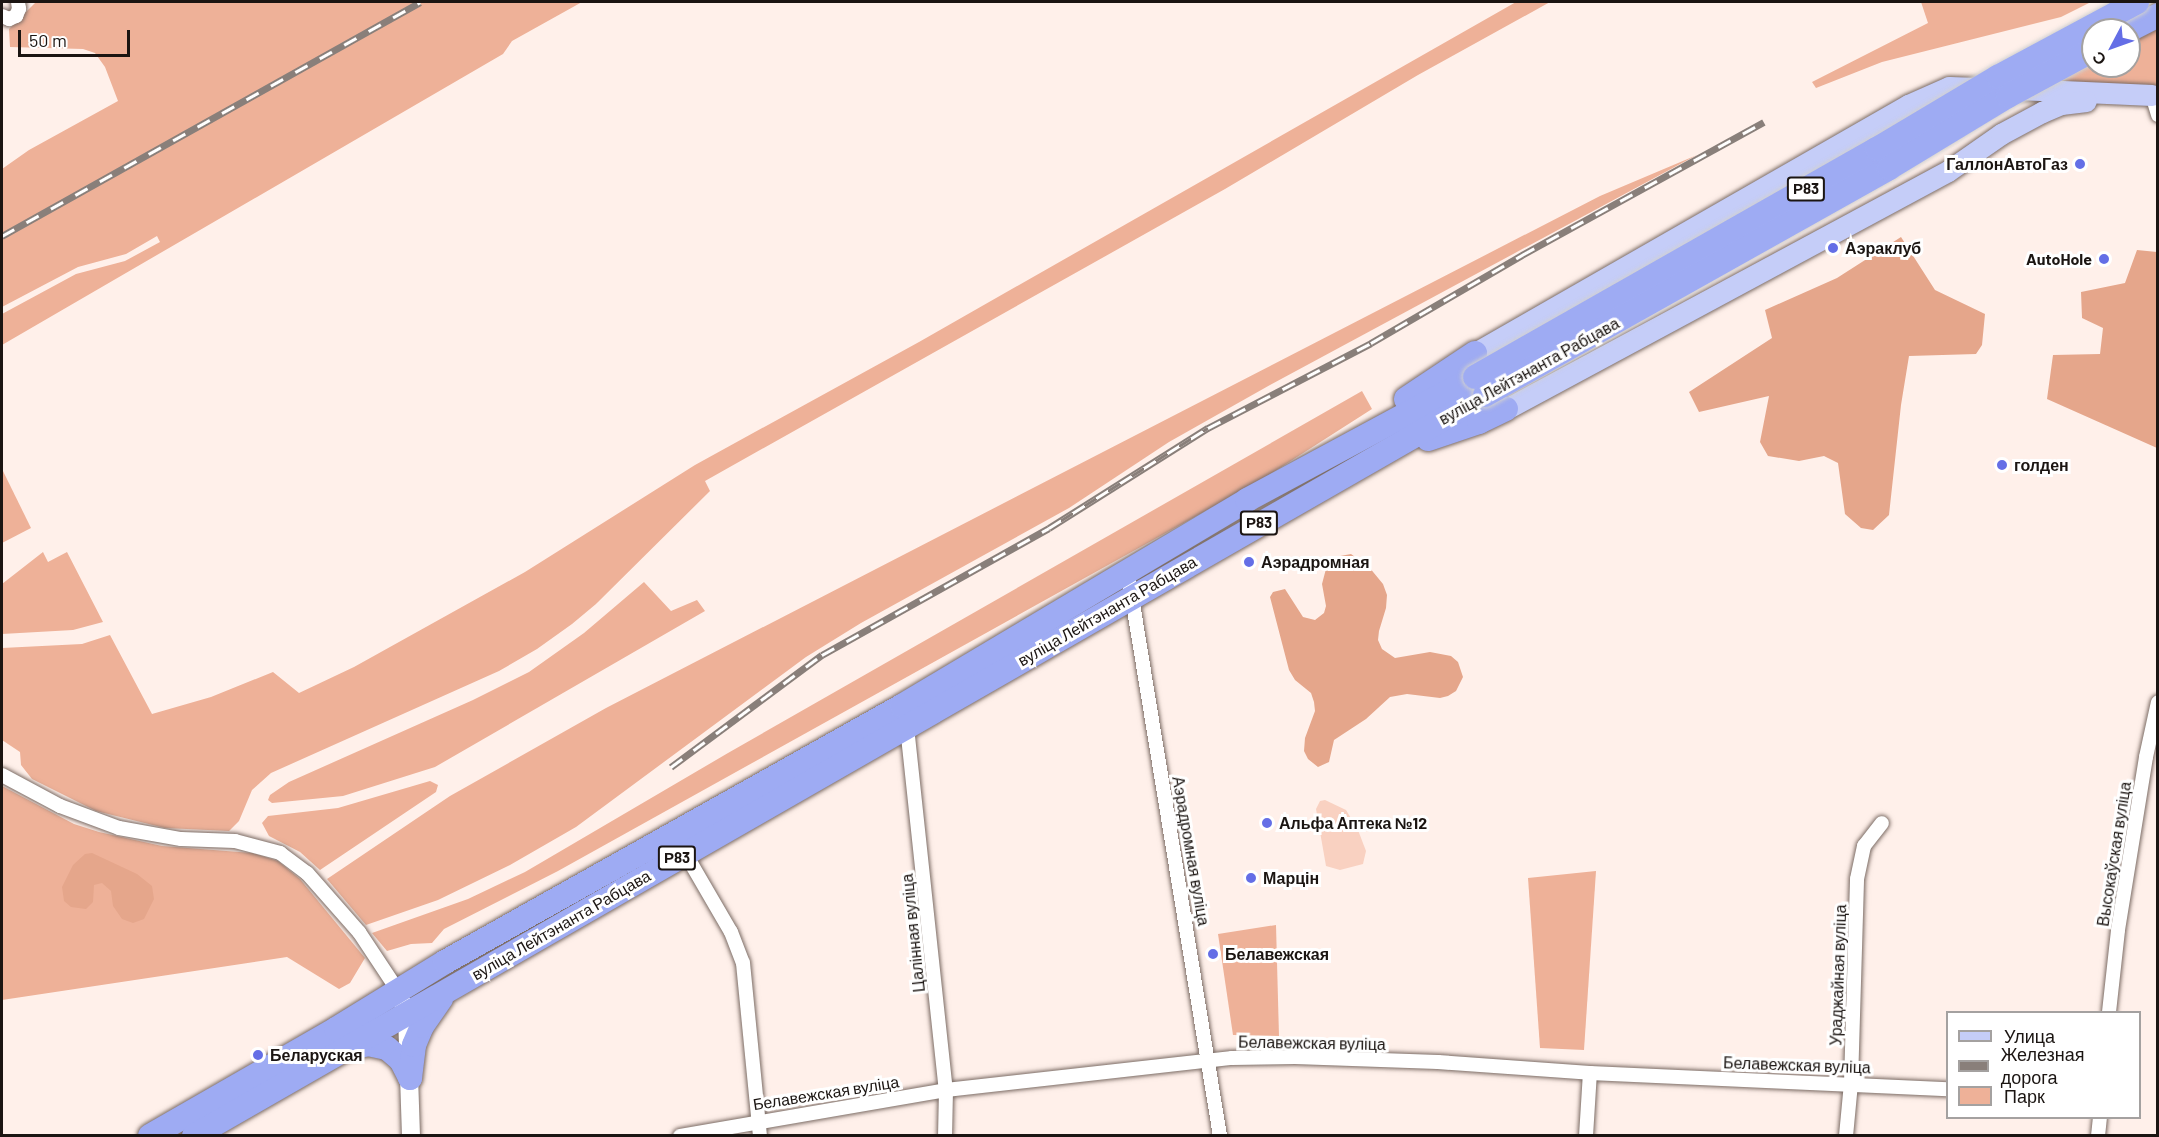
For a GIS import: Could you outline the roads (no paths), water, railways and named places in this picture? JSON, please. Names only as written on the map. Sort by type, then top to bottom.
[{"type":"highway","name":"вуліца Лейтэнанта Рабцава","points":[[150,1136],[398,991],[902,706],[1386,450],[1480,386],[1877,149],[1998,77],[2137,2]]},
{"type":"highway","points":[[2141,24],[2157,15]]},
{"type":"highway","name":"вуліца Лейтэнанта Рабцава","points":[[194,1136],[908,727],[1130,585],[1247,500],[1344,446],[1480,386],[1889,168],[2008,96],[2081,56]]},
{"type":"highway","points":[[1344,446],[1423,386],[1475,353]]},
{"type":"highway","points":[[1386,450],[1449,433],[1506,409]]},
{"type":"highway","points":[[410,1078],[414,1045],[418,1035],[435,1006],[447,992]]},
{"type":"highway","points":[[347,1050],[368,1044],[387,1048],[401,1060],[410,1078]]},
{"type":"main road","name":"вуліца Лейтэнанта Рабцава","points":[[1475,353],[1908,105],[1949,87],[2156,101]]},
{"type":"main road","name":"вуліца Лейтэнанта Рабцава","points":[[1506,409],[1947,171],[2001,134],[2061,104],[2156,101]]},
{"type":"main road","points":[[1908,105],[1894,128],[1894,146],[1904,164],[1916,174],[1928,175],[1947,171]]},
{"type":"main road","points":[[1831,149],[1845,146],[1860,150],[1874,165],[1879,179],[1879,193],[1875,204],[1864,214]]},
{"type":"main road","points":[[398,991],[407,1015],[411,1136]]},
{"type":"street","points":[[2,16],[9,19],[16,16],[19,2]]},
{"type":"street","name":"Аэрадромная вуліца","points":[[1130,585],[1221,1136]]},
{"type":"street","name":"Высокаўская вуліца","points":[[2109,1011],[2118,930],[2157,702]]},
{"type":"street","name":"Цалінная вуліца","points":[[908,727],[946,1090],[945,1136]]},
{"type":"street","points":[[2,775],[60,806],[119,828],[181,839],[235,841],[280,853],[306,873],[359,932],[398,991]]},
{"type":"street","name":"Ураджайная вуліца","points":[[1846,1136],[1851,1083],[1857,879],[1864,846],[1882,823]]},
{"type":"street","points":[[685,853],[731,932],[743,963],[760,1136]]},
{"type":"street","name":"Белавежская вуліца","points":[[680,1136],[946,1090],[1208,1059],[1327,1057],[1590,1073],[1946,1089]]},
{"type":"street","points":[[1586,1136],[1590,1073]]},
{"type":"street","points":[[2098,1136],[2100,1119]]},
{"type":"railway","points":[[2,236],[420,2]]},
{"type":"railway","points":[[671,767],[822,655],[1049,528],[1208,428],[1371,343],[1522,255],[1764,122]]},
{"type":"place","name":"ГаллонАвтоГаз","points":[[2080,164]]},
{"type":"place","name":"Аэраклуб","points":[[1833,248]]},
{"type":"place","name":"AutoHole","points":[[2104,259]]},
{"type":"place","name":"голден","points":[[2002,465]]},
{"type":"place","name":"Аэрадромная","points":[[1249,562]]},
{"type":"place","name":"Альфа Аптека №12","points":[[1267,823]]},
{"type":"place","name":"Марцін","points":[[1251,878]]},
{"type":"place","name":"Белавежская","points":[[1213,954]]},
{"type":"place","name":"Беларуская","points":[[258,1055]]}]
